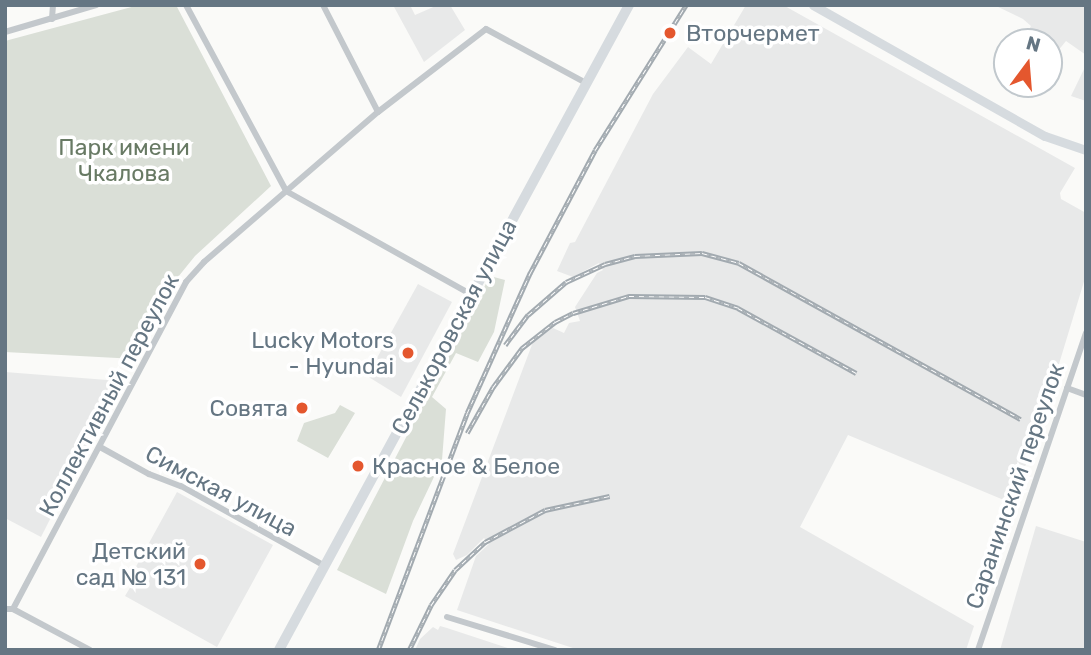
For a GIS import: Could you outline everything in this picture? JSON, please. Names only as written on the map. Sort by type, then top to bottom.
[{"type":"main road","name":"Селькоровская улица","points":[[279,650],[629,5]]},
{"type":"main road","points":[[813,5],[1045,136],[1086,150]]},
{"type":"street","points":[[52,19],[53,5]]},
{"type":"street","points":[[5,32],[96,5]]},
{"type":"street","points":[[186,5],[286,191],[470,295]]},
{"type":"street","points":[[323,5],[378,112]]},
{"type":"street","name":"Коллективный переулок","points":[[9,609],[100,447],[186,282],[378,112],[486,29],[586,83]]},
{"type":"street","name":"Саранинский переулок","points":[[978,650],[1086,333]]},
{"type":"street","points":[[1067,388],[1086,395]]},
{"type":"street","name":"Симская улица","points":[[100,447],[149,474],[181,486],[325,566]]},
{"type":"street","points":[[9,609],[90,650]]},
{"type":"street","points":[[447,617],[555,650]]},
{"type":"shaded area","points":[[393,5],[410,5],[415,15],[438,5],[450,5],[465,30],[424,62]]},
{"type":"shaded area","points":[[746,5],[783,5],[1075,168],[1060,193],[1061,199],[1086,213],[1086,275],[1038,433],[1011,503],[848,435],[800,527],[974,626],[966,650],[579,650],[457,610],[476,556],[489,544],[484,538],[467,555],[456,560],[453,554],[533,342],[553,328],[564,333],[569,323],[580,321],[575,307],[597,273],[603,270],[599,263],[573,277],[557,271],[570,243],[575,242],[653,94],[688,47],[711,64]]},
{"type":"shaded area","points":[[994,5],[1086,5],[1086,55],[1066,41],[1063,45],[1063,28],[1030,28],[1031,26],[1023,19]]},
{"type":"shaded area","points":[[1086,65],[1086,101],[1071,96]]},
{"type":"shaded area","points":[[418,284],[452,302],[401,397],[367,376]]},
{"type":"shaded area","points":[[5,372],[120,381],[41,537],[5,518]]},
{"type":"shaded area","name":"Детский сад № 131","points":[[177,492],[273,545],[217,647],[125,596],[131,586],[127,583]]},
{"type":"shaded area","points":[[1036,526],[1086,542],[1086,650],[1000,650]]},
{"type":"shaded area","points":[[440,626],[514,650],[415,650],[420,639],[433,627],[438,630]]},
{"type":"green space","name":"Парк имени Чкалова","points":[[139,5],[176,5],[271,186],[195,256],[178,277],[136,359],[5,352],[5,41]]},
{"type":"green space","points":[[490,276],[505,280],[494,332],[478,362],[456,353],[432,397],[446,409],[442,460],[413,521],[386,594],[337,570]]},
{"type":"green space","points":[[340,405],[355,413],[328,458],[297,441],[304,423],[335,413]]},
{"type":"railway","points":[[378,650],[467,413],[530,273],[595,150],[686,5]]},
{"type":"railway","points":[[505,345],[528,315],[566,282],[605,264],[635,256],[702,253],[739,263],[1021,419]]},
{"type":"railway","points":[[467,433],[493,387],[522,348],[555,322],[573,313],[629,296],[705,297],[738,308],[856,373]]},
{"type":"railway","points":[[409,650],[431,605],[455,570],[485,542],[545,510],[610,496]]},
{"type":"place","name":"Вторчермет","points":[[670,33]]},
{"type":"place","name":"Lucky Motors - Hyundai","points":[[408,353]]},
{"type":"place","name":"Совята","points":[[302,408]]},
{"type":"place","name":"Красное & Белое","points":[[358,466]]},
{"type":"place","name":"Детский сад № 131","points":[[200,564]]}]
